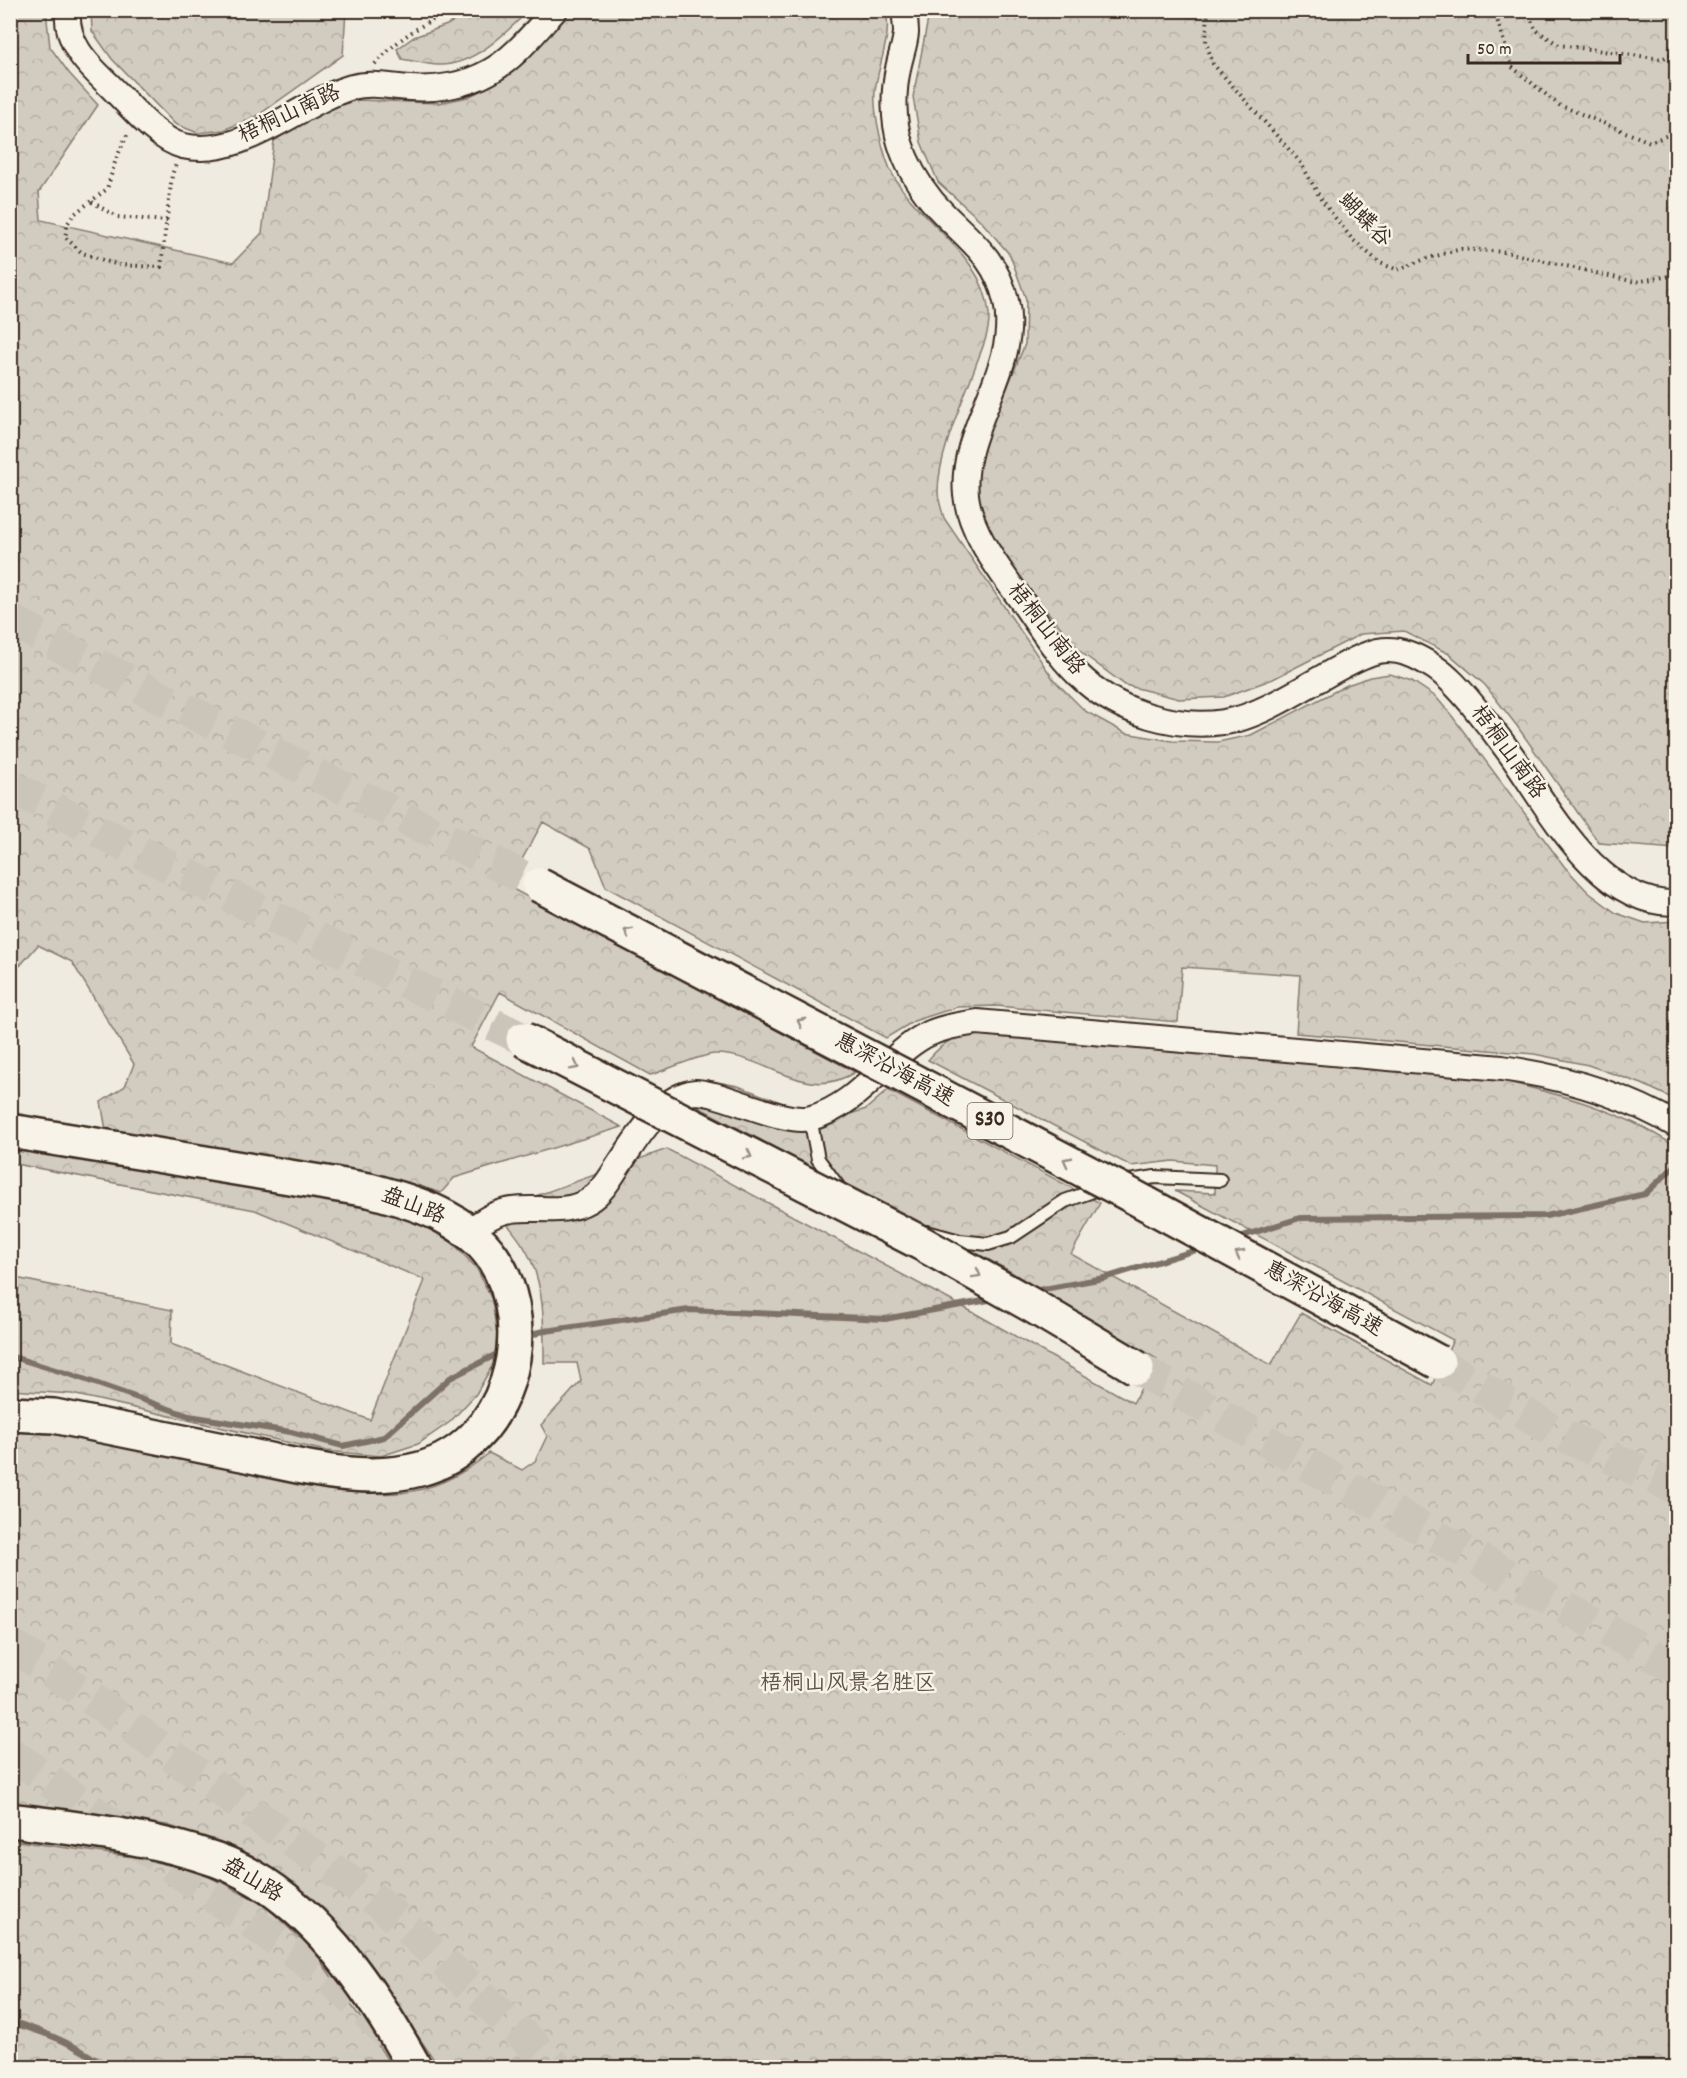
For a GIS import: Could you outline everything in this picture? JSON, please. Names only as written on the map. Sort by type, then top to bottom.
[{"type":"main road","name":"惠深沿海高速","points":[[539,885],[1123,1191],[1438,1362]]},
{"type":"main road","points":[[523,1039],[921,1243],[1137,1368]]},
{"type":"main road","name":"盘山路","points":[[10,1131],[369,1190],[407,1200],[434,1211],[468,1232],[492,1257],[507,1287],[515,1321],[513,1360],[508,1380],[486,1424],[469,1443],[447,1460],[420,1469],[389,1475],[335,1473],[54,1416],[10,1414]]},
{"type":"main road","name":"盘山路","points":[[10,1820],[121,1834],[170,1845],[218,1861],[251,1876],[290,1904],[340,1955],[370,1994],[415,2067]]},
{"type":"street","points":[[68,10],[70,36],[78,52],[160,134],[182,146]]},
{"type":"street","name":"梧桐山南路","points":[[182,146],[206,147],[237,142],[256,135],[337,92],[355,86],[370,84],[413,88],[443,87],[469,81],[490,72],[511,56],[555,10]]},
{"type":"street","name":"梧桐山南路","points":[[904,10],[906,32],[897,76],[894,109],[900,142],[913,173],[932,201],[987,256],[1000,277],[1007,305],[1008,329],[1004,356],[975,437],[968,469],[966,496],[975,525],[993,560],[1063,658],[1086,682],[1113,701],[1141,713],[1169,721],[1198,724],[1248,717],[1358,658],[1378,651],[1398,650],[1416,656],[1439,669],[1458,688],[1511,754],[1558,823],[1581,852],[1602,873],[1622,888],[1644,898],[1677,903]]},
{"type":"street","points":[[468,1232],[484,1219],[511,1210],[563,1209],[587,1202],[604,1188],[660,1108],[677,1096],[698,1092],[792,1118],[810,1118],[852,1097],[924,1036],[946,1027],[976,1022],[1502,1068],[1543,1074],[1579,1083],[1644,1108],[1677,1125]]},
{"type":"lane","points":[[810,1118],[818,1159],[837,1187],[862,1209],[890,1222],[960,1241],[988,1244],[1011,1237],[1065,1201],[1113,1184],[1155,1177],[1220,1180]]},
{"type":"path","points":[[355,86],[391,47],[418,27],[453,10]]},
{"type":"path","name":"蝴蝶谷","points":[[1208,10],[1206,42],[1213,64],[1301,163],[1322,201],[1352,239],[1380,264],[1398,270],[1425,259],[1461,249],[1506,252],[1635,282],[1677,275]]},
{"type":"path","points":[[1494,10],[1512,67],[1559,105],[1650,142],[1677,132]]},
{"type":"path","points":[[1526,10],[1536,30],[1559,45],[1662,58],[1677,52]]},
{"type":"path","points":[[138,112],[116,159],[107,189],[73,215],[65,237],[82,253],[118,265],[161,267],[172,175],[182,146]]},
{"type":"path","points":[[91,202],[117,217],[167,221]]},
{"type":"green space","points":[[11,11],[46,11],[50,47],[69,73],[98,105],[39,192],[41,220],[233,263],[262,233],[274,141],[316,113],[357,100],[439,103],[468,97],[497,82],[524,61],[571,11],[886,11],[887,31],[875,91],[877,122],[882,146],[893,175],[905,193],[964,256],[976,273],[985,293],[989,314],[984,344],[942,460],[939,502],[944,518],[1054,680],[1085,711],[1125,733],[1172,741],[1218,742],[1251,735],[1347,685],[1370,677],[1390,674],[1412,681],[1436,697],[1564,866],[1588,892],[1616,913],[1645,923],[1676,921],[1676,1100],[1642,1084],[1588,1065],[1534,1054],[1296,1033],[1300,975],[1182,967],[1178,1022],[996,1006],[957,1007],[914,1021],[886,1038],[606,887],[591,849],[543,822],[507,886],[855,1072],[837,1080],[819,1083],[786,1075],[734,1056],[710,1054],[650,1075],[500,992],[471,1047],[622,1127],[454,1178],[441,1193],[404,1181],[106,1130],[101,1102],[125,1086],[134,1064],[72,962],[38,945],[11,976]]},
{"type":"green space","points":[[91,11],[346,11],[343,55],[257,116],[224,130],[198,133],[175,124],[112,59],[92,31]]},
{"type":"green space","points":[[470,11],[528,11],[488,47],[464,60],[439,65],[402,59],[397,49],[414,37],[447,25]]},
{"type":"green space","points":[[926,11],[1676,11],[1676,849],[1599,843],[1517,726],[1485,685],[1449,654],[1404,631],[1361,634],[1273,679],[1224,697],[1179,699],[1125,685],[1082,653],[1009,566],[986,523],[976,487],[981,451],[1025,344],[1026,299],[1010,255],[981,221],[938,182],[921,142],[913,97],[928,19]]},
{"type":"green space","name":"梧桐山风景名胜区","points":[[983,1032],[1477,1075],[1555,1094],[1605,1110],[1676,1147],[1676,2067],[439,2067],[357,1947],[300,1894],[235,1849],[167,1825],[11,1806],[11,1433],[20,1431],[58,1433],[363,1493],[400,1493],[436,1485],[469,1468],[489,1453],[522,1470],[535,1461],[547,1436],[541,1425],[581,1381],[577,1363],[544,1363],[542,1306],[533,1265],[524,1246],[496,1210],[667,1149],[978,1315],[1133,1403],[1157,1359],[1006,1269],[677,1096],[689,1087],[707,1080],[738,1086],[815,1115],[841,1117],[866,1109],[888,1090],[1100,1203],[1071,1254],[1271,1365],[1301,1313],[1432,1385],[1453,1340],[1175,1191],[1215,1193],[1215,1165],[1173,1161],[1131,1166],[928,1060],[940,1047],[952,1039]]},
{"type":"green space","points":[[10,1144],[389,1212],[425,1226],[453,1243],[477,1269],[492,1300],[497,1336],[494,1363],[476,1394],[450,1422],[418,1444],[381,1456],[326,1451],[72,1394],[11,1390],[11,1277],[172,1310],[171,1344],[370,1420],[425,1280],[255,1210],[11,1163]]},
{"type":"green space","points":[[10,1840],[133,1857],[200,1872],[266,1906],[315,1953],[392,2067],[112,2067],[63,2039],[11,2019]]},
{"type":"green space","points":[[11,2023],[59,2040],[103,2067],[11,2067]]},
{"type":"waterway","points":[[1233,1239],[1300,1218],[1546,1216],[1645,1194],[1676,1165]]},
{"type":"waterway","points":[[1033,1291],[1104,1278],[1203,1248]]},
{"type":"waterway","points":[[524,1340],[539,1332],[689,1310],[885,1319],[994,1299]]},
{"type":"waterway","points":[[10,1356],[189,1416],[291,1432],[343,1446],[384,1437],[450,1378],[501,1352]]},
{"type":"waterway","points":[[10,2022],[61,2040],[106,2068]]},
{"type":"tunnel","points":[[10,620],[539,885]]},
{"type":"tunnel","points":[[10,786],[523,1039]]},
{"type":"tunnel","points":[[1438,1362],[1552,1430],[1676,1488]]},
{"type":"tunnel","points":[[1137,1368],[1676,1668]]},
{"type":"tunnel","points":[[10,1644],[76,1688],[380,1903],[558,2068]]},
{"type":"tunnel","points":[[10,1753],[330,1978],[389,2034]]}]
